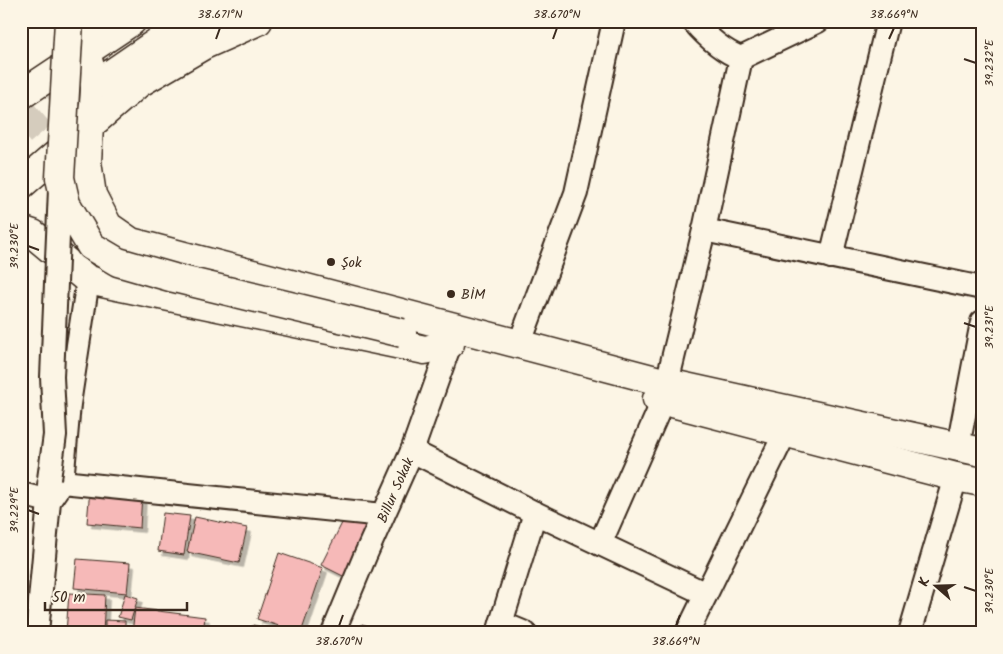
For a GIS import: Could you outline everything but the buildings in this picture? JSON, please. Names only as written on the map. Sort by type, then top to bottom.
[{"type":"main road","points":[[35,177],[69,21]]},
{"type":"main road","points":[[50,76],[76,21]]},
{"type":"main road","points":[[92,21],[86,52],[95,86],[94,105],[89,126],[87,162],[92,196],[108,226],[131,242],[518,345],[785,433],[969,479]]},
{"type":"main road","points":[[21,95],[132,21]]},
{"type":"main road","points":[[112,55],[135,38],[166,21]]},
{"type":"main road","points":[[102,80],[156,43],[202,21]]},
{"type":"main road","points":[[35,177],[138,83],[171,62],[258,21]]},
{"type":"main road","points":[[35,177],[66,204],[91,246],[118,262],[174,278],[402,333],[665,392],[970,450]]},
{"type":"main road","points":[[21,230],[33,234],[88,280],[425,350],[450,344]]},
{"type":"street","points":[[518,345],[576,193],[614,21]]},
{"type":"street","points":[[693,21],[703,33],[731,54],[741,58],[818,21]]},
{"type":"street","points":[[831,257],[888,21]]},
{"type":"street","points":[[600,544],[665,392],[704,230],[741,58]]},
{"type":"street","points":[[35,177],[52,377],[55,435],[53,487]]},
{"type":"street","points":[[704,230],[982,288]]},
{"type":"street","points":[[37,633],[53,487],[88,280]]},
{"type":"street","points":[[970,450],[982,322]]},
{"type":"street","name":"Billur Sokak","points":[[333,633],[412,451],[450,344]]},
{"type":"street","points":[[687,633],[785,433]]},
{"type":"street","points":[[412,451],[535,514],[706,594]]},
{"type":"street","points":[[910,633],[969,479]]},
{"type":"street","points":[[21,494],[53,487],[383,515]]},
{"type":"street","points":[[525,633],[500,628],[535,514]]},
{"type":"tunnel","points":[[21,132],[112,55]]},
{"type":"place","name":"Şok","points":[[331,262]]},
{"type":"place","name":"BİM","points":[[451,294]]}]
